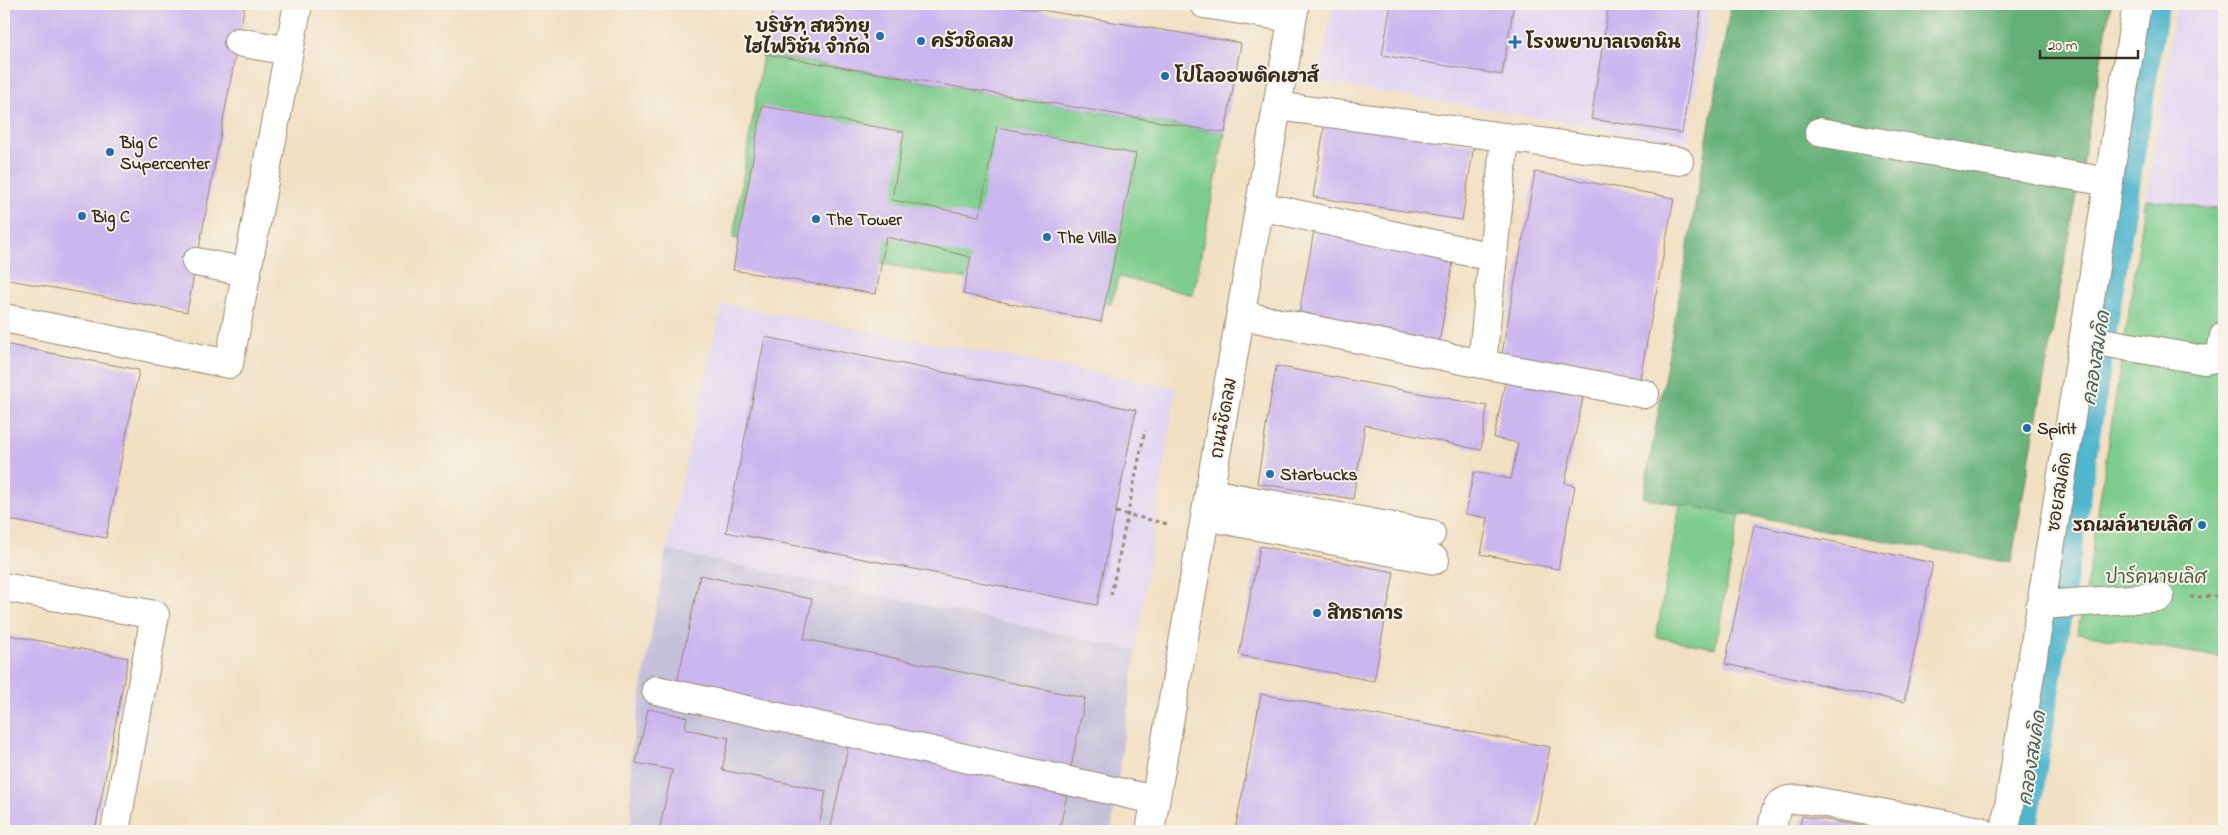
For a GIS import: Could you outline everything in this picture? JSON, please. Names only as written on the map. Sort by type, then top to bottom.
[{"type":"street","points":[[4,318],[229,364],[298,4]]},
{"type":"street","points":[[1204,4],[1293,11]]},
{"type":"street","name":"ซอยสมคิด","points":[[2005,831],[2040,605],[2085,340],[2137,4]]},
{"type":"street","name":"ถนนชิดลม","points":[[1150,831],[1293,11]]},
{"type":"street","points":[[238,42],[288,51]]},
{"type":"street","points":[[1277,106],[1679,161]]},
{"type":"street","points":[[1819,132],[2109,182]]},
{"type":"street","points":[[1482,364],[1505,137]]},
{"type":"street","points":[[1260,206],[1492,257]]},
{"type":"street","points":[[196,262],[246,272]]},
{"type":"street","points":[[1241,315],[1482,364],[1645,394]]},
{"type":"street","points":[[2085,340],[2204,360],[2220,357],[2224,336]]},
{"type":"street","points":[[1208,504],[1433,547]]},
{"type":"street","points":[[4,587],[155,614],[116,831]]},
{"type":"street","points":[[2040,605],[2160,597]]},
{"type":"street","points":[[656,690],[1155,800]]},
{"type":"street","points":[[1772,831],[1774,818],[1780,803],[1787,799],[1809,800],[1982,831]]},
{"type":"path","points":[[1111,595],[1144,430]]},
{"type":"path","points":[[1116,512],[1168,524]]},
{"type":"shaded area","name":"โรงพยาบาลเจตนิน","points":[[1333,4],[1710,4],[1687,143],[1319,81]]},
{"type":"shaded area","name":"ปาร์คนายเลิศ","points":[[2176,4],[2224,4],[2224,658],[2077,633],[2084,603]]},
{"type":"shaded area","points":[[722,304],[1176,388],[1136,650],[666,550]]},
{"type":"shaded area","points":[[666,550],[1136,650],[1111,831],[631,831],[631,752]]},
{"type":"green space","points":[[1731,4],[2111,4],[2011,563],[1643,498]]},
{"type":"green space","points":[[763,54],[1225,133],[1193,295],[1119,277],[1111,304],[733,238]]},
{"type":"green space","name":"ปาร์คนายเลิศ","points":[[2146,199],[2224,210],[2224,658],[2077,633],[2084,603]]},
{"type":"green space","points":[[1681,498],[1741,509],[1715,648],[1656,637]]},
{"type":"building","name":"Big C Supercenter","points":[[4,4],[245,4],[187,312],[4,279]]},
{"type":"building","points":[[774,4],[1004,4],[1241,43],[1225,133],[765,54]]},
{"type":"building","points":[[1391,4],[1514,4],[1502,75],[1382,55]]},
{"type":"building","points":[[1609,4],[1702,4],[1682,133],[1591,119]]},
{"type":"building","points":[[762,106],[904,132],[892,200],[979,216],[997,127],[1136,154],[1101,322],[963,294],[971,257],[886,237],[876,294],[733,270]]},
{"type":"building","points":[[1325,122],[1474,145],[1462,220],[1313,197]]},
{"type":"building","points":[[1535,172],[1674,198],[1638,389],[1500,364]]},
{"type":"building","points":[[1314,231],[1454,256],[1439,343],[1298,319]]},
{"type":"building","points":[[765,337],[1136,410],[1097,605],[726,532]]},
{"type":"building","points":[[4,344],[139,370],[106,538],[4,519]]},
{"type":"building","points":[[1276,366],[1487,406],[1481,450],[1365,425],[1353,499],[1257,483]]},
{"type":"building","points":[[1506,377],[1584,393],[1565,483],[1575,486],[1558,569],[1481,554],[1488,518],[1465,514],[1474,472],[1511,479],[1518,443],[1494,438]]},
{"type":"building","points":[[1754,525],[1933,563],[1904,702],[1725,664]]},
{"type":"building","name":"สิทธาคาร","points":[[1260,546],[1394,572],[1374,681],[1239,655]]},
{"type":"building","points":[[700,575],[812,599],[804,639],[1085,698],[1071,767],[677,684]]},
{"type":"building","points":[[4,634],[128,658],[95,831],[29,831],[4,826]]},
{"type":"building","points":[[1261,694],[1550,747],[1534,831],[1235,831]]},
{"type":"building","points":[[648,709],[687,717],[685,729],[729,738],[722,770],[826,791],[818,831],[659,831],[672,770],[636,763]]},
{"type":"building","points":[[848,747],[1067,795],[1059,831],[830,831]]},
{"type":"building","points":[[1802,816],[1887,830],[1887,831],[1799,831]]},
{"type":"waterway","name":"คลองสมคิด","points":[[2020,831],[2152,4]]},
{"type":"place","name":"บริษัท สหวิทยุ ไฮไฟวิชั่น จำกัด","points":[[880,36]]},
{"type":"place","name":"ครัวชิดลม","points":[[921,41]]},
{"type":"place","name":"โรงพยาบาลเจตนิน","points":[[1515,42]]},
{"type":"place","name":"โปโลออพติคเฮาส์","points":[[1165,76]]},
{"type":"place","name":"Big C Supercenter","points":[[110,152]]},
{"type":"place","name":"Big C","points":[[82,216]]},
{"type":"place","name":"The Tower","points":[[816,219]]},
{"type":"place","name":"The Villa","points":[[1047,237]]},
{"type":"place","name":"Spirit","points":[[2027,428]]},
{"type":"place","name":"Starbucks","points":[[1270,474]]},
{"type":"place","name":"รถเมล์นายเลิศ","points":[[2202,525]]},
{"type":"place","name":"สิทธาคาร","points":[[1317,613]]}]
